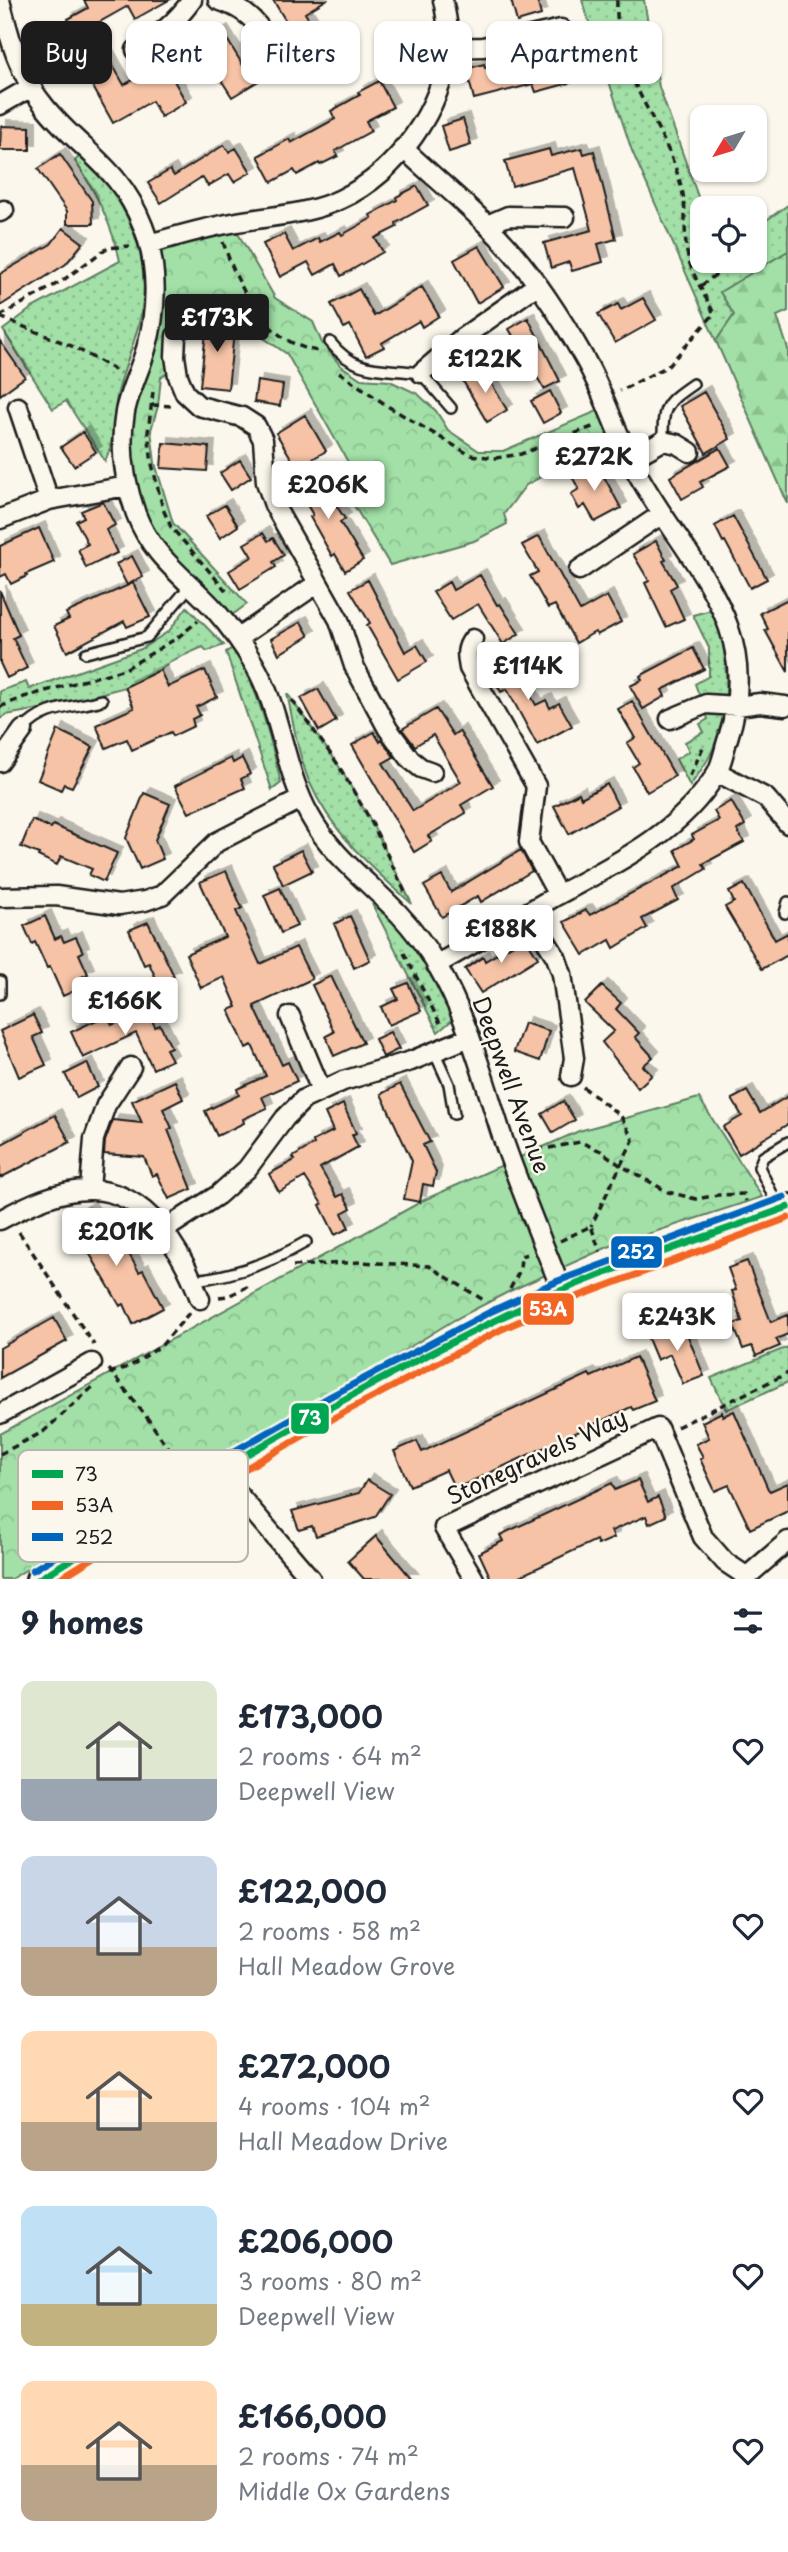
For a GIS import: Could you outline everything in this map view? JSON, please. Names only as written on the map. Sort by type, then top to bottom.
[{"type":"main road","points":[[248,1455],[494,1312],[562,1291],[784,1208]]},
{"type":"main road","points":[[39,1579],[67,1562]]},
{"type":"street","name":"Deepwell Avenue","points":[[0,0],[4,31],[31,87],[57,120],[119,181],[136,209],[149,244],[155,304],[146,349],[125,412],[123,450],[127,486],[137,517],[171,569],[213,608],[238,638],[267,687],[301,799],[323,838],[419,937],[450,989],[470,1037],[507,1151],[562,1291]]},
{"type":"street","points":[[177,21],[192,0]]},
{"type":"street","points":[[218,0],[241,8],[255,21]]},
{"type":"street","points":[[443,0],[445,21]]},
{"type":"street","points":[[149,244],[217,226],[285,215],[342,199],[387,166],[403,148],[425,121],[440,84]]},
{"type":"street","points":[[0,105],[31,87]]},
{"type":"street","points":[[403,148],[487,225],[537,285],[577,346],[606,398],[629,460],[714,592],[732,638],[738,677],[737,706],[717,772],[699,797],[667,829],[633,853],[436,965]]},
{"type":"street","points":[[487,225],[508,216],[565,217]]},
{"type":"street","points":[[421,373],[462,338],[537,285]]},
{"type":"street","points":[[176,336],[174,356],[185,393],[199,406],[242,417],[256,426],[263,440],[266,481],[274,505],[339,620],[354,666],[388,729],[411,760],[432,772]]},
{"type":"street","points":[[18,407],[49,500]]},
{"type":"street","points":[[629,460],[663,441],[677,444],[690,452]]},
{"type":"street","points":[[0,519],[49,500],[127,486]]},
{"type":"street","points":[[579,570],[662,514]]},
{"type":"street","points":[[238,638],[318,583]]},
{"type":"street","points":[[473,639],[466,654],[469,668],[536,786],[529,842],[558,895]]},
{"type":"street","points":[[670,719],[706,704],[737,706],[760,703],[785,706]]},
{"type":"street","points":[[0,762],[23,730]]},
{"type":"street","points":[[717,772],[766,797],[788,824]]},
{"type":"street","points":[[0,897],[56,896],[119,905],[145,901],[162,895],[217,842],[301,799]]},
{"type":"street","points":[[528,912],[556,957],[562,974],[574,1058],[571,1076]]},
{"type":"street","points":[[290,1016],[321,1090]]},
{"type":"street","points":[[164,1230],[218,1195],[238,1178],[285,1118],[304,1099],[321,1090],[411,1061],[470,1037]]},
{"type":"street","points":[[90,1189],[94,1139],[106,1105],[131,1067]]},
{"type":"street","points":[[0,1220],[48,1197],[90,1189],[112,1192],[138,1207],[164,1230],[193,1280],[200,1299]]},
{"type":"street","points":[[0,1415],[92,1363]]},
{"type":"street","name":"Stonegravels Way","points":[[474,1579],[444,1528],[658,1428],[703,1537],[724,1562],[745,1578]]},
{"type":"street","points":[[248,1505],[312,1579]]},
{"type":"street","points":[[745,1578],[788,1541]]},
{"type":"lane","points":[[330,342],[338,353],[369,370],[400,369],[421,373],[450,408]]},
{"type":"lane","points":[[663,441],[663,413],[671,400],[693,384]]},
{"type":"lane","points":[[86,653],[147,637],[189,587]]},
{"type":"lane","points":[[23,730],[41,713],[102,700]]},
{"type":"lane","points":[[785,913],[788,902]]},
{"type":"lane","points":[[0,981],[0,994]]},
{"type":"lane","points":[[442,1048],[454,1114]]},
{"type":"lane","points":[[784,1208],[762,1178],[759,1167],[763,1157],[788,1142]]},
{"type":"lane","points":[[193,1280],[216,1278],[274,1260],[306,1242]]},
{"type":"path","points":[[606,398],[668,366],[714,314],[691,269],[686,245],[687,213],[670,154],[633,84],[621,49],[617,0]]},
{"type":"path","points":[[217,226],[235,273],[268,326],[305,350],[338,353]]},
{"type":"path","points":[[0,316],[62,281],[107,248],[149,244]]},
{"type":"path","points":[[701,286],[718,273]]},
{"type":"path","points":[[0,316],[74,347],[134,380]]},
{"type":"path","points":[[336,369],[389,407],[470,454],[496,458],[521,454],[613,418]]},
{"type":"path","points":[[153,389],[148,432],[152,464],[163,509],[171,527],[255,625]]},
{"type":"path","points":[[128,401],[151,405],[199,406]]},
{"type":"path","points":[[0,707],[24,697],[125,669],[177,638],[213,608]]},
{"type":"path","points":[[287,693],[351,787],[408,900]]},
{"type":"path","points":[[400,946],[442,1048]]},
{"type":"path","points":[[289,1266],[361,1262],[429,1266],[494,1312],[512,1287],[520,1270],[521,1256],[545,1248],[591,1226],[633,1140],[621,1116],[571,1076]]},
{"type":"path","points":[[507,1151],[549,1148],[580,1142],[601,1151],[668,1192],[696,1199],[744,1194],[751,1220]]},
{"type":"path","points":[[591,1226],[608,1274]]},
{"type":"path","points":[[0,1454],[43,1432],[111,1371],[129,1367],[162,1346],[200,1299],[228,1296],[253,1284]]},
{"type":"path","points":[[660,1435],[788,1373]]},
{"type":"green space","points":[[582,0],[644,0],[648,21],[589,21]]},
{"type":"green space","points":[[610,84],[658,84],[690,174],[690,182],[693,182],[698,196],[690,196],[690,273],[752,273],[720,292],[734,315],[716,341],[632,151]]},
{"type":"green space","points":[[80,155],[110,188],[122,207],[132,227],[143,269],[141,314],[118,392],[111,444],[105,461],[66,401],[53,409],[3,330],[32,308],[120,261],[102,209],[75,161]]},
{"type":"green space","points":[[788,205],[788,251],[767,264],[767,220]]},
{"type":"green space","points":[[232,223],[275,298],[313,322],[322,343],[340,365],[361,379],[390,381],[418,394],[436,411],[448,430],[479,451],[503,451],[609,406],[619,434],[526,485],[504,514],[507,524],[474,541],[390,565],[344,489],[357,478],[287,354],[218,307],[186,303],[178,366],[161,377],[158,406],[151,430],[155,463],[173,523],[247,604],[224,621],[149,539],[123,450],[146,349],[150,253]]},
{"type":"green space","points":[[788,251],[788,311],[777,316],[788,349],[788,504],[716,341],[734,315],[720,292],[752,273],[767,273],[767,264]]},
{"type":"green space","points":[[187,607],[224,645],[207,651],[203,647],[173,660],[160,670],[125,687],[46,708],[6,715],[0,719],[0,691],[26,682],[29,689],[141,649],[169,631]]},
{"type":"green space","points":[[715,609],[725,661],[723,715],[711,754],[690,786],[676,759],[689,751],[685,742],[704,732],[700,724],[708,719],[695,684],[709,676],[709,648],[693,615]]},
{"type":"green space","points":[[235,647],[257,697],[272,746],[281,783],[272,790],[226,652]]},
{"type":"green space","points":[[287,693],[337,763],[372,823],[412,904],[354,848],[318,799],[302,760]]},
{"type":"green space","points":[[372,904],[402,928],[438,985],[450,1012],[451,1021],[438,1032]]},
{"type":"green space","points":[[699,1098],[762,1197],[608,1247],[510,1291],[454,1320],[337,1392],[234,1450],[18,1450],[18,1562],[38,1562],[11,1579],[0,1579],[0,1434],[426,1199],[579,1131]]},
{"type":"green space","points":[[788,1347],[788,1382],[726,1410],[711,1378]]},
{"type":"building","points":[[84,0],[169,0],[135,19],[128,6],[102,21],[69,21],[68,19],[88,8]]},
{"type":"building","points":[[273,0],[326,0],[305,13],[310,21],[286,21]]},
{"type":"building","points":[[511,0],[537,0],[541,15],[517,21]]},
{"type":"building","points":[[227,39],[241,62],[241,84],[253,84],[232,97],[224,84],[227,84]]},
{"type":"building","points":[[112,64],[124,85],[176,84],[186,102],[161,117],[152,101],[113,123],[91,84],[112,84]]},
{"type":"building","points":[[484,64],[486,84],[533,84],[474,99],[470,84],[472,67]]},
{"type":"building","points":[[374,84],[381,84],[393,107],[366,121],[371,131],[335,151],[338,156],[297,175],[294,170],[272,182],[258,156],[289,139],[291,143],[335,119],[331,111],[360,95],[358,92]]},
{"type":"building","points":[[533,84],[566,84],[536,92]]},
{"type":"building","points":[[463,119],[471,145],[449,152],[441,126]]},
{"type":"building","points":[[1,126],[30,127],[30,150],[0,150]]},
{"type":"building","points":[[224,145],[229,152],[236,148],[251,172],[234,182],[229,174],[208,186],[202,177],[161,203],[148,183],[170,170],[174,176]]},
{"type":"building","points":[[582,148],[584,154],[594,151],[616,239],[598,244],[603,262],[572,271],[569,262],[551,268],[544,243],[592,230],[575,168],[512,186],[505,161],[549,149],[551,156]]},
{"type":"building","points":[[60,154],[92,201],[93,224],[67,224],[67,211],[38,169]]},
{"type":"building","points":[[417,186],[428,205],[396,223],[397,227],[375,238],[383,252],[341,276],[335,264],[315,275],[308,262],[280,277],[263,244],[284,234],[293,251],[318,238],[320,242],[340,232],[342,235],[372,218],[370,215],[397,200],[396,197]]},
{"type":"building","points":[[63,228],[83,243],[66,264],[0,306],[0,274],[51,244]]},
{"type":"building","points":[[479,246],[504,287],[477,303],[454,260]]},
{"type":"building","points":[[422,287],[439,316],[422,327],[419,321],[382,343],[384,347],[366,356],[350,325],[344,328],[331,304],[359,289],[374,316]]},
{"type":"building","points":[[643,298],[656,320],[615,343],[598,314],[618,304],[621,310]]},
{"type":"building","points":[[208,314],[225,316],[223,331],[234,332],[228,389],[200,386]]},
{"type":"building","points":[[528,318],[560,381],[544,389],[509,329]]},
{"type":"building","points":[[0,341],[25,377],[0,395]]},
{"type":"building","points":[[483,369],[507,410],[487,422],[463,381]]},
{"type":"building","points":[[257,381],[283,385],[280,406],[254,402]]},
{"type":"building","points":[[550,391],[561,413],[543,423],[531,401]]},
{"type":"building","points":[[704,392],[730,439],[706,453],[680,406]]},
{"type":"building","points":[[305,415],[326,451],[297,468],[276,433]]},
{"type":"building","points":[[83,432],[96,452],[74,466],[61,447]]},
{"type":"building","points":[[163,443],[209,447],[207,471],[161,468]]},
{"type":"building","points":[[720,448],[730,466],[700,482],[703,487],[682,499],[670,477]]},
{"type":"building","points":[[240,460],[251,477],[231,490],[220,473]]},
{"type":"building","points":[[596,462],[621,508],[595,522],[585,505],[579,509],[571,494],[579,489],[571,475]]},
{"type":"building","points":[[314,471],[345,519],[340,522],[363,560],[345,571],[335,554],[332,556],[294,483]]},
{"type":"building","points":[[103,502],[115,525],[106,530],[117,553],[86,568],[78,549],[88,544],[76,521],[84,517],[81,511]]},
{"type":"building","points":[[225,505],[238,526],[220,538],[206,516]]},
{"type":"building","points":[[733,516],[767,579],[750,588],[715,526]]},
{"type":"building","points":[[39,528],[54,562],[11,584],[6,574],[0,577],[0,546]]},
{"type":"building","points":[[263,533],[268,541],[273,538],[284,555],[273,562],[276,567],[240,589],[229,571],[252,557],[244,544]]},
{"type":"building","points":[[539,536],[580,611],[607,596],[621,622],[576,643],[555,605],[548,608],[530,576],[538,572],[522,545]]},
{"type":"building","points":[[656,541],[666,560],[663,561],[677,585],[670,589],[684,619],[666,627],[645,583],[649,581],[633,554]]},
{"type":"building","points":[[132,556],[143,577],[127,585],[116,564]]},
{"type":"building","points":[[480,575],[497,605],[500,604],[519,634],[503,644],[478,604],[451,620],[433,592],[449,582],[453,590]]},
{"type":"building","points":[[368,580],[405,652],[417,645],[427,662],[398,679],[350,590]]},
{"type":"building","points":[[133,583],[150,617],[127,627],[124,621],[67,652],[54,626],[69,619],[66,613]]},
{"type":"building","points":[[0,591],[19,635],[13,638],[27,668],[7,678],[0,663]]},
{"type":"building","points":[[788,599],[788,672],[765,630],[768,629],[760,613]]},
{"type":"building","points":[[301,622],[309,636],[279,654],[271,639]]},
{"type":"building","points":[[693,648],[704,669],[662,690],[665,696],[643,709],[630,686],[642,680],[640,676]]},
{"type":"building","points":[[506,652],[536,705],[546,700],[550,708],[559,703],[572,726],[537,745],[507,689],[501,692],[486,664]]},
{"type":"building","points":[[160,670],[168,687],[205,670],[217,697],[196,707],[200,715],[192,719],[194,726],[173,736],[171,732],[132,750],[127,739],[106,748],[96,725],[134,708],[125,687]]},
{"type":"building","points":[[318,689],[336,721],[319,731],[301,698]]},
{"type":"building","points":[[632,701],[675,776],[647,792],[633,767],[639,763],[627,743],[635,738],[618,709]]},
{"type":"building","points":[[436,709],[453,735],[459,731],[493,786],[461,805],[466,813],[428,836],[432,841],[414,852],[352,745],[374,732],[380,742],[382,740],[394,757],[383,763],[413,811],[461,782],[433,735],[415,746],[402,729]]},
{"type":"building","points":[[58,730],[93,747],[72,787],[64,784],[61,790],[38,780]]},
{"type":"building","points":[[231,758],[233,763],[242,758],[250,774],[241,779],[245,788],[189,813],[175,786]]},
{"type":"building","points":[[607,784],[618,806],[569,834],[554,806],[579,793],[581,798]]},
{"type":"building","points":[[144,793],[170,804],[155,840],[163,859],[140,869],[126,838]]},
{"type":"building","points":[[731,801],[745,825],[737,830],[744,842],[703,864],[706,869],[673,889],[678,900],[642,919],[647,928],[614,948],[610,940],[584,955],[564,922],[586,910],[590,915],[683,866],[675,850],[694,839],[692,835],[719,820],[714,811]]},
{"type":"building","points":[[32,820],[51,828],[53,825],[117,853],[104,882],[89,875],[92,869],[61,856],[57,865],[21,847]]},
{"type":"building","points":[[301,850],[312,871],[283,885],[273,864]]},
{"type":"building","points":[[521,850],[532,871],[481,902],[478,896],[442,917],[424,886],[442,876],[451,892]]},
{"type":"building","points":[[226,871],[242,908],[236,911],[260,964],[296,947],[312,979],[254,1006],[282,1065],[288,1062],[297,1081],[262,1097],[267,1108],[243,1119],[244,1123],[217,1136],[205,1111],[239,1095],[237,1089],[266,1076],[252,1045],[246,1048],[229,1010],[237,1007],[224,977],[201,988],[186,954],[225,937],[200,882]]},
{"type":"building","points":[[744,884],[775,940],[788,933],[788,955],[762,969],[725,907],[734,902],[729,892]]},
{"type":"building","points":[[280,888],[297,926],[281,933],[264,895]]},
{"type":"building","points":[[45,916],[55,939],[61,936],[64,942],[76,937],[83,952],[79,954],[88,974],[77,979],[81,988],[63,996],[50,967],[47,968],[24,926]]},
{"type":"building","points":[[350,916],[370,960],[354,968],[334,924]]},
{"type":"building","points":[[148,922],[174,976],[158,983],[149,963],[144,965],[129,930]]},
{"type":"building","points":[[525,937],[538,958],[481,993],[465,969],[483,957],[485,961]]},
{"type":"building","points":[[331,976],[363,1043],[334,1056],[326,1036],[334,1032],[312,985]]},
{"type":"building","points":[[408,983],[421,1011],[389,1025],[381,1007],[398,999],[393,989]]},
{"type":"building","points":[[602,986],[621,1003],[616,1009],[639,1033],[635,1037],[653,1057],[643,1066],[652,1075],[638,1088],[602,1042],[614,1031],[585,1003]]},
{"type":"building","points":[[147,1009],[155,1027],[160,1025],[171,1047],[166,1049],[172,1060],[153,1069],[136,1033],[83,1058],[71,1032],[107,1015],[112,1025]]},
{"type":"building","points":[[33,1015],[42,1033],[33,1037],[46,1065],[19,1077],[0,1031]]},
{"type":"building","points":[[524,1023],[549,1031],[540,1061],[514,1052]]},
{"type":"building","points":[[390,1032],[399,1049],[383,1057],[375,1039]]},
{"type":"building","points":[[87,1063],[98,1087],[77,1098],[65,1074]]},
{"type":"building","points":[[175,1081],[183,1099],[163,1109],[172,1128],[168,1130],[192,1189],[169,1199],[157,1174],[152,1176],[144,1157],[104,1154],[105,1141],[113,1120],[142,1123],[132,1101]]},
{"type":"building","points":[[400,1084],[430,1142],[423,1145],[436,1172],[433,1186],[423,1184],[420,1202],[404,1199],[412,1161],[381,1094]]},
{"type":"building","points":[[747,1091],[760,1113],[788,1096],[788,1124],[739,1154],[723,1127],[742,1116],[732,1099]]},
{"type":"building","points":[[563,1101],[575,1120],[553,1133],[542,1114]]},
{"type":"building","points":[[343,1104],[356,1133],[352,1135],[358,1147],[320,1168],[337,1197],[343,1194],[351,1208],[342,1213],[349,1228],[335,1235],[320,1205],[322,1204],[305,1177],[279,1192],[269,1174],[295,1160],[293,1157],[314,1144],[313,1141],[333,1131],[325,1113]]},
{"type":"building","points":[[55,1115],[70,1142],[0,1178],[0,1145]]},
{"type":"building","points":[[89,1208],[102,1229],[106,1227],[118,1248],[124,1245],[139,1272],[143,1270],[163,1308],[133,1324],[124,1304],[120,1306],[80,1237],[76,1239],[66,1221]]},
{"type":"building","points":[[747,1261],[771,1322],[788,1315],[788,1334],[776,1339],[780,1346],[756,1356],[752,1346],[743,1349],[733,1324],[742,1321],[732,1291],[736,1290],[728,1268]]},
{"type":"building","points":[[54,1318],[67,1341],[0,1378],[0,1348]]},
{"type":"building","points":[[671,1327],[674,1334],[685,1329],[704,1376],[683,1384],[670,1354],[657,1360],[647,1336]]},
{"type":"building","points":[[636,1357],[655,1401],[633,1410],[631,1407],[455,1489],[446,1470],[410,1486],[394,1451],[417,1441],[422,1452],[589,1374],[591,1377]]},
{"type":"building","points":[[734,1411],[768,1489],[770,1491],[788,1483],[788,1511],[750,1529],[729,1485],[715,1491],[696,1444],[709,1438],[702,1422],[722,1412],[723,1416]]},
{"type":"building","points":[[367,1480],[390,1494],[375,1517],[316,1536],[312,1526],[299,1530],[292,1511],[359,1493]]},
{"type":"building","points":[[638,1480],[648,1502],[658,1497],[666,1516],[649,1524],[646,1516],[611,1531],[614,1538],[598,1545],[596,1540],[514,1579],[491,1579],[479,1553],[503,1541],[500,1535],[612,1483],[615,1490]]},
{"type":"building","points":[[376,1536],[412,1579],[364,1579],[348,1561]]},
{"type":"transit line","name":"252","points":[[237,1450],[331,1396],[492,1311],[558,1281],[784,1197]]},
{"type":"transit line","name":"73","points":[[248,1453],[379,1380],[531,1303],[788,1207]]},
{"type":"transit line","name":"53A","points":[[248,1467],[341,1414],[502,1329],[566,1301],[788,1218]]},
{"type":"transit line","name":"252","points":[[33,1570],[46,1562]]},
{"type":"transit line","name":"73","points":[[39,1579],[67,1562]]},
{"type":"transit line","name":"53A","points":[[59,1579],[86,1562]]}]
